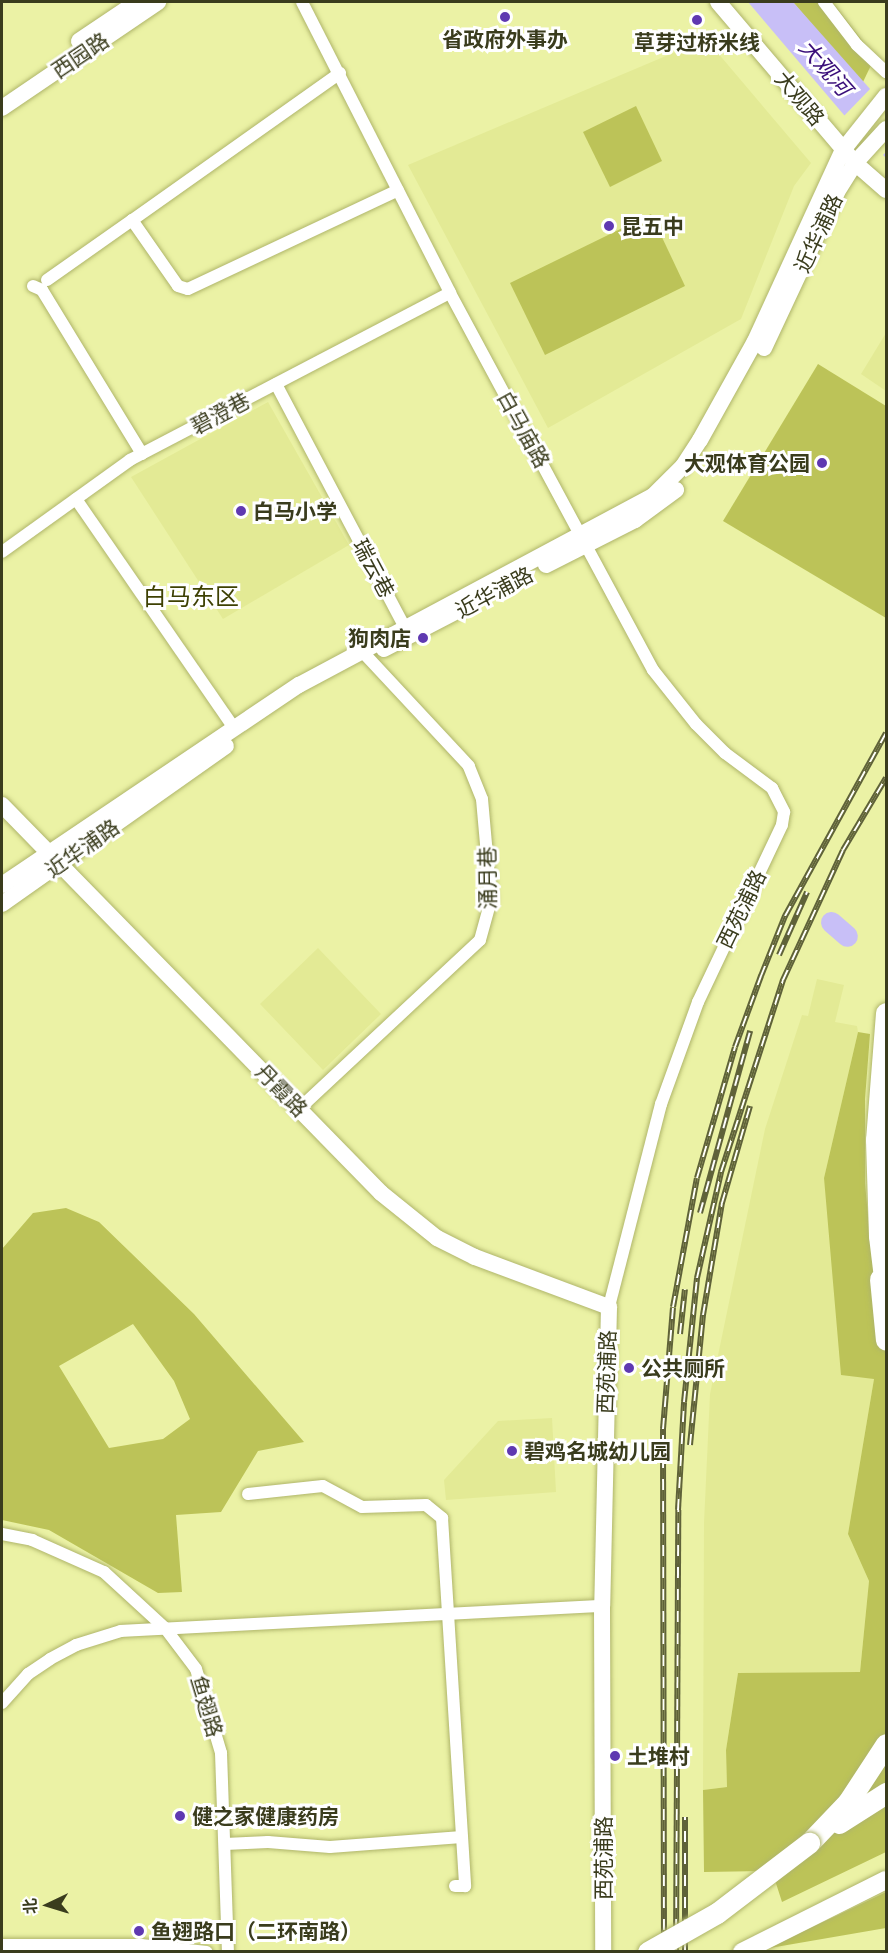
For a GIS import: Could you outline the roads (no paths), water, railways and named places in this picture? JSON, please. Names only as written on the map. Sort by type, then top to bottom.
[{"type":"highway","points":[[886,1013],[877,1110],[879,1236],[886,1340]]},
{"type":"highway","points":[[879,1236],[886,1294]]},
{"type":"highway","points":[[809,1843],[848,1802],[886,1744]]},
{"type":"highway","points":[[648,1952],[717,1913],[809,1843],[886,1793]]},
{"type":"main road","points":[[742,1952],[886,1880]]},
{"type":"street","name":"西园路","points":[[2,94],[137,2]]},
{"type":"street","name":"西园路","points":[[2,108],[158,2]]},
{"type":"street","name":"白马庙路","points":[[302,2],[450,293],[653,670],[718,746],[772,789],[784,812],[782,825]]},
{"type":"street","name":"大观路","points":[[718,2],[843,150],[886,189]]},
{"type":"street","points":[[824,2],[857,45],[886,72]]},
{"type":"street","points":[[47,280],[340,73]]},
{"type":"street","name":"近华浦路","points":[[2,904],[54,857],[234,728],[364,654],[584,539],[653,496],[683,466],[755,341],[843,150],[856,130],[885,98]]},
{"type":"street","name":"近华浦路","points":[[2,885],[54,857],[404,626],[584,539],[659,506],[692,472],[766,344],[836,194],[855,163],[886,129]]},
{"type":"street","points":[[132,220],[178,286],[188,289],[398,190]]},
{"type":"street","points":[[33,286],[42,290],[142,454]]},
{"type":"street","name":"碧澄巷","points":[[2,552],[142,454],[450,293]]},
{"type":"street","name":"瑞云巷","points":[[276,384],[404,626]]},
{"type":"street","points":[[76,499],[234,728]]},
{"type":"street","name":"涌月巷","points":[[300,1108],[480,940],[491,900],[482,799],[469,766],[364,654]]},
{"type":"street","name":"丹霞路","points":[[2,805],[300,1108],[381,1194],[437,1238],[512,1273],[609,1307]]},
{"type":"street","name":"西苑浦路","points":[[603,1947],[602,1606],[609,1307],[661,1104],[698,1002],[782,825]]},
{"type":"street","points":[[248,1494],[323,1486],[362,1507],[426,1505],[436,1510],[442,1518],[450,1613],[465,1886],[455,1886]]},
{"type":"street","name":"鱼翅路","points":[[2,1534],[32,1540],[104,1572],[165,1628],[196,1669],[212,1711],[221,1753],[228,1952]]},
{"type":"street","points":[[2,1703],[28,1674],[76,1645],[121,1631],[602,1606]]},
{"type":"street","points":[[225,1844],[268,1842],[330,1847],[462,1837]]},
{"type":"street","points":[[2,1945],[151,1946],[207,1952]]},
{"type":"water","name":"大观河","points":[[748,2],[793,2],[886,107],[886,158],[844,115]]},
{"type":"waterway","points":[[831,922],[847,936]]},
{"type":"railway","points":[[664,1952],[663,1429],[673,1307],[697,1178],[735,1047],[761,976],[785,916],[886,733]]},
{"type":"railway","points":[[676,1952],[678,1510],[684,1402],[697,1278],[721,1172],[783,980],[843,850],[886,778]]},
{"type":"railway","points":[[779,955],[807,892]]},
{"type":"railway","points":[[700,1213],[750,1031]]},
{"type":"railway","points":[[690,1445],[703,1315],[722,1203],[750,1106]]},
{"type":"railway","points":[[680,1334],[685,1289]]},
{"type":"railway","points":[[685,1817],[685,1952]]},
{"type":"place","name":"省政府外事办","points":[[505,17]]},
{"type":"place","name":"草芽过桥米线","points":[[697,20]]},
{"type":"place","name":"昆五中","points":[[609,226]]},
{"type":"place","name":"大观体育公园","points":[[822,463]]},
{"type":"place","name":"白马小学","points":[[241,511]]},
{"type":"place","name":"狗肉店","points":[[423,638]]},
{"type":"place","name":"公共厕所","points":[[629,1368]]},
{"type":"place","name":"碧鸡名城幼儿园","points":[[512,1451]]},
{"type":"place","name":"土堆村","points":[[615,1756]]},
{"type":"place","name":"健之家健康药房","points":[[180,1816]]},
{"type":"place","name":"鱼翅路口（二环南路）","points":[[139,1931]]},
{"type":"district","name":"白马东区","points":[[191,597]]}]
